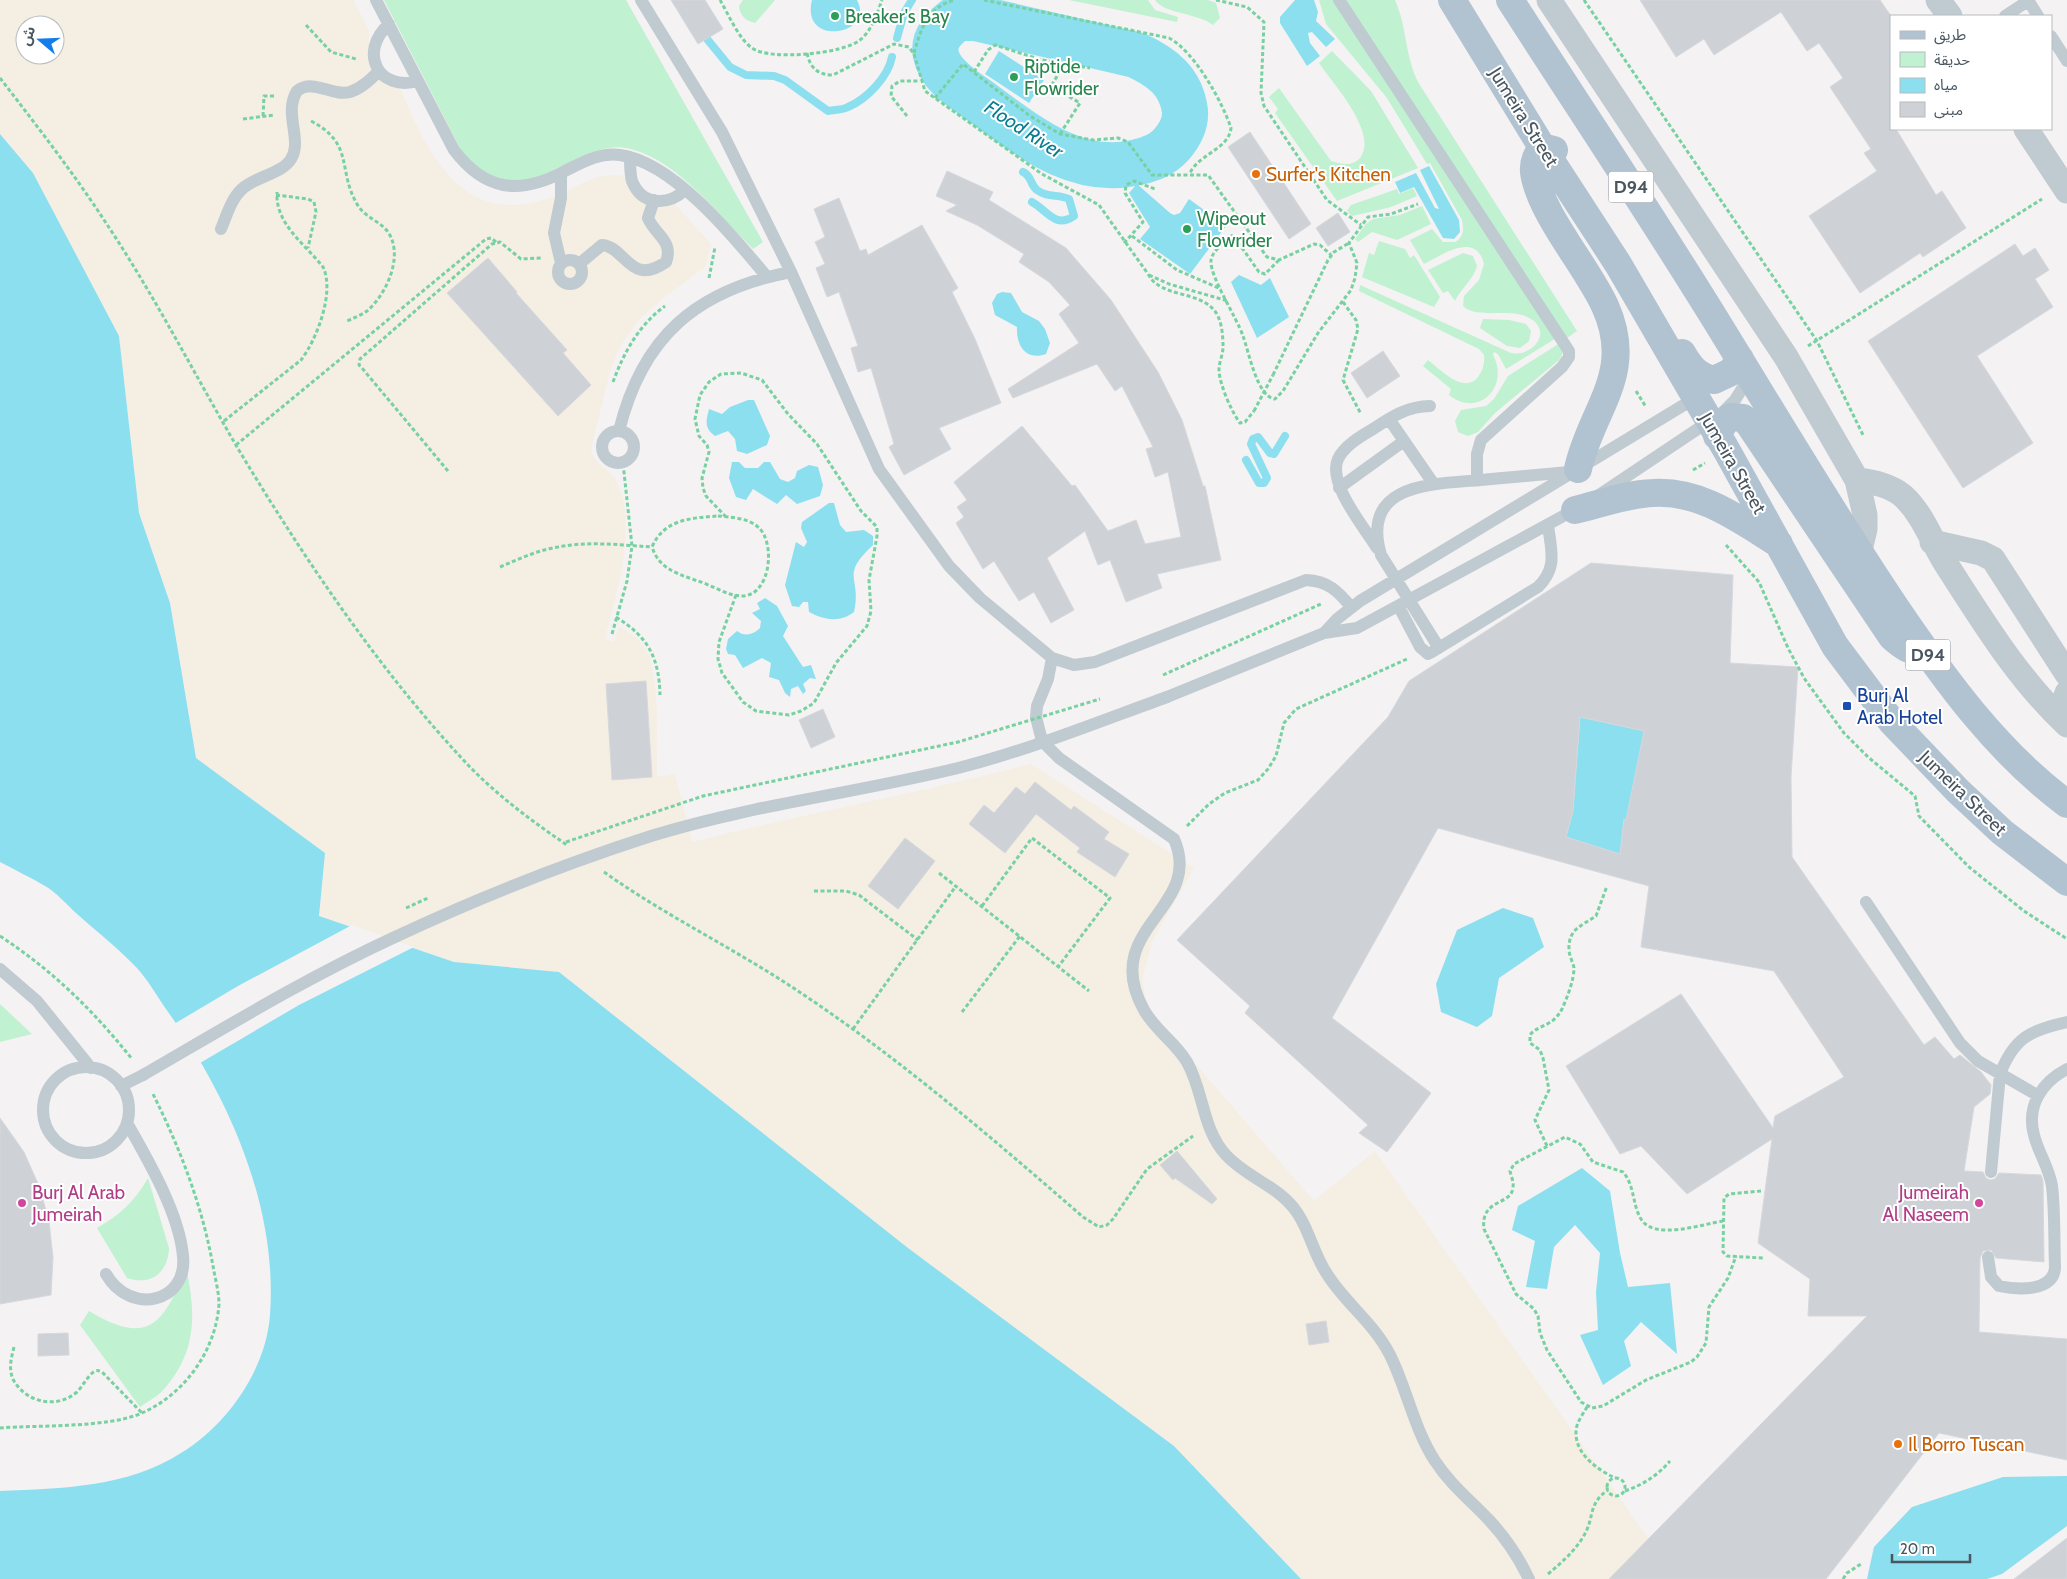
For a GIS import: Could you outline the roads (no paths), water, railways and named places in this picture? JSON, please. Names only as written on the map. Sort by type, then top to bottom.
[{"type":"main road","name":"Jumeira Street","points":[[1452,0],[1542,147],[1618,264],[1780,544],[1835,646],[1862,685],[1892,722],[1958,792],[2002,832],[2067,882]]},
{"type":"main road","name":"D94","points":[[1510,0],[1859,554],[1927,653],[1951,687],[2005,750],[2067,804]]},
{"type":"main road","points":[[1575,471],[1610,386],[1617,351],[1615,330],[1605,306],[1557,223],[1538,185],[1534,171],[1535,159],[1542,147],[1554,150],[1569,167],[1690,366],[1702,377],[1714,380],[1731,372],[1748,377]]},
{"type":"main road","points":[[1713,429],[1731,417],[1743,418],[1749,424],[1892,637],[1903,647],[1914,652],[1927,653]]},
{"type":"main road","points":[[1575,510],[1636,494],[1673,494],[1709,503],[1780,544]]},
{"type":"street","points":[[1549,0],[1786,357],[1857,480],[1865,515],[1865,529],[1859,554]]},
{"type":"street","points":[[1938,0],[1949,15]]},
{"type":"street","points":[[2027,130],[2065,188]]},
{"type":"street","points":[[1857,480],[1877,483],[1901,495],[1918,514],[1932,542],[2015,669],[2063,721]]},
{"type":"street","points":[[1932,542],[1981,553],[1993,559],[2067,674]]},
{"type":"street","points":[[2063,721],[2067,693]]},
{"type":"lane","points":[[376,0],[454,150],[466,165],[479,175],[496,184],[511,188],[546,181],[595,157],[619,155],[630,157],[659,170],[685,190],[745,250],[767,277]]},
{"type":"lane","points":[[641,0],[722,132],[791,272],[879,469],[920,528],[963,582],[1052,658],[1074,665],[1095,662],[1306,580],[1325,582],[1342,595],[1351,607]]},
{"type":"lane","points":[[1338,0],[1569,351],[1567,362],[1562,368],[1481,440],[1477,454],[1477,480]]},
{"type":"lane","points":[[2006,15],[2028,0],[2037,15]]},
{"type":"lane","points":[[389,24],[377,37],[374,58],[380,71],[387,78],[397,83],[408,84],[418,80]]},
{"type":"lane","points":[[2052,38],[2067,61]]},
{"type":"lane","points":[[221,229],[232,203],[244,187],[279,169],[291,159],[294,152],[291,114],[294,96],[302,88],[318,87],[337,92],[350,92],[363,85],[380,71]]},
{"type":"lane","points":[[630,157],[632,181],[646,197],[654,200],[675,199],[685,190]]},
{"type":"lane","points":[[560,266],[574,260],[579,264],[582,276],[572,284],[561,280],[558,275],[560,266],[554,233],[561,198],[561,174]]},
{"type":"lane","points":[[579,264],[602,245],[611,248],[622,259],[641,269],[648,270],[666,262],[669,251],[667,244],[648,218],[654,200]]},
{"type":"lane","points":[[619,431],[627,404],[646,363],[668,331],[683,317],[705,302],[734,288],[767,277],[791,272]]},
{"type":"lane","points":[[1324,633],[1351,607],[1575,471],[1696,398],[1748,377]]},
{"type":"lane","points":[[121,1086],[392,938],[477,900],[564,866],[653,836],[707,821],[960,767],[1045,741],[1167,697],[1324,633],[1358,628],[1411,601],[1575,510],[1713,429],[1735,400],[1748,377]]},
{"type":"lane","points":[[1430,406],[1410,409],[1371,430],[1344,450],[1335,467],[1339,488],[1398,579],[1439,648]]},
{"type":"lane","points":[[1389,419],[1433,483]]},
{"type":"lane","points":[[619,431],[627,434],[633,441],[634,450],[624,462],[616,464],[608,460],[603,454],[602,446],[605,438],[611,433],[619,431]]},
{"type":"lane","points":[[1339,488],[1404,441]]},
{"type":"lane","points":[[1382,556],[1378,543],[1378,529],[1387,504],[1406,490],[1433,483],[1575,471]]},
{"type":"lane","points":[[1398,607],[1424,652],[1428,654],[1439,648],[1538,587],[1546,578],[1553,560],[1548,525]]},
{"type":"lane","points":[[1052,658],[1048,680],[1036,717],[1037,729],[1042,740],[1059,758],[1174,839],[1179,851],[1180,876],[1171,897],[1144,931],[1135,956],[1133,970],[1135,985],[1144,1010],[1174,1044],[1194,1076],[1201,1095],[1208,1125],[1225,1154],[1251,1176],[1278,1191],[1298,1215],[1315,1253],[1327,1274],[1374,1330],[1388,1352],[1433,1458],[1457,1490],[1490,1521],[1505,1539],[1529,1579]]},
{"type":"lane","points":[[1866,902],[1960,1043],[1978,1061],[2037,1095]]},
{"type":"lane","points":[[0,968],[37,1001],[91,1068]]},
{"type":"lane","points":[[1991,1172],[2000,1074],[2006,1060],[2020,1040],[2040,1028],[2067,1022]]},
{"type":"lane","points":[[91,1068],[108,1073],[121,1086],[128,1103],[126,1122],[116,1140],[99,1151],[79,1152],[60,1144],[47,1129],[43,1109],[48,1089],[62,1074],[72,1069],[91,1068]]},
{"type":"lane","points":[[1988,1257],[1991,1277],[1999,1286],[2044,1285],[2052,1279],[2054,1273],[2052,1186],[2044,1159],[2033,1134],[2032,1108],[2037,1095],[2054,1076],[2067,1069]]},
{"type":"lane","points":[[106,1274],[120,1292],[130,1298],[152,1300],[163,1296],[172,1288],[183,1268],[184,1257],[164,1193],[126,1122]]},
{"type":"water","name":"Breaker's Bay","points":[[812,0],[857,0],[860,12],[856,22],[848,28],[837,31],[826,30],[817,25],[811,15]]},
{"type":"water","points":[[1295,0],[1314,0],[1318,12],[1316,21],[1335,39],[1326,47],[1312,32],[1308,33],[1310,43],[1320,56],[1307,66],[1280,23],[1280,17]]},
{"type":"water","name":"Riptide Flowrider","points":[[999,51],[1044,80],[1029,103],[985,74]]},
{"type":"water","points":[[0,134],[33,173],[119,336],[139,513],[170,603],[196,758],[325,853],[319,916],[454,962],[559,972],[908,1248],[1174,1446],[1301,1579],[0,1579],[0,1491],[94,1484],[138,1473],[160,1465],[181,1453],[198,1441],[228,1412],[241,1394],[261,1356],[267,1336],[270,1315],[270,1274],[266,1233],[257,1193],[244,1153],[210,1078],[189,1042],[149,983],[130,961],[53,891],[0,862]]},
{"type":"water","points":[[1429,166],[1459,220],[1460,232],[1454,239],[1443,238],[1414,187],[1400,193],[1395,182],[1416,173],[1435,208],[1439,209],[1420,170]]},
{"type":"water","name":"Wipeout Flowrider","points":[[1137,184],[1174,215],[1180,213],[1189,199],[1226,226],[1190,274],[1140,239],[1150,227],[1129,193]]},
{"type":"water","points":[[1239,275],[1261,285],[1270,278],[1289,317],[1257,338],[1231,282]]},
{"type":"water","points":[[1002,292],[1011,293],[1022,312],[1039,321],[1045,329],[1050,343],[1046,354],[1039,356],[1028,354],[1020,346],[1017,327],[995,315],[992,303],[997,294]]},
{"type":"water","points":[[748,400],[754,400],[770,436],[767,445],[747,454],[737,451],[735,439],[728,431],[715,436],[707,427],[707,421],[709,409],[722,414],[730,407]]},
{"type":"water","points":[[732,462],[739,462],[745,468],[758,468],[764,462],[770,462],[780,479],[788,482],[795,478],[797,471],[809,465],[818,467],[823,485],[820,496],[797,504],[786,495],[777,504],[753,489],[746,500],[736,497],[729,478]]},
{"type":"water","points":[[829,503],[834,503],[840,525],[846,532],[864,530],[873,536],[873,545],[857,564],[854,571],[856,600],[854,612],[838,619],[820,617],[809,612],[808,602],[803,602],[799,607],[792,606],[785,585],[796,542],[804,547],[807,542],[801,528],[802,522]]},
{"type":"water","points":[[765,598],[777,606],[788,626],[783,636],[803,667],[811,665],[816,679],[810,678],[803,684],[806,691],[803,694],[798,686],[791,689],[790,697],[785,693],[779,680],[769,677],[771,663],[762,658],[743,668],[735,655],[728,654],[726,649],[728,639],[737,631],[749,634],[760,628],[761,621],[752,613],[760,609],[757,603]]},
{"type":"water","points":[[1580,717],[1644,731],[1641,824],[1624,819],[1620,854],[1566,837],[1573,811]]},
{"type":"water","points":[[1503,908],[1533,918],[1544,947],[1499,978],[1492,1016],[1477,1027],[1441,1012],[1436,984],[1457,930]]},
{"type":"water","points":[[1582,1168],[1610,1191],[1620,1253],[1628,1287],[1670,1283],[1677,1354],[1641,1322],[1624,1341],[1631,1366],[1603,1385],[1580,1335],[1598,1330],[1596,1292],[1600,1253],[1575,1225],[1554,1247],[1547,1289],[1526,1287],[1535,1241],[1512,1230],[1518,1206]]},
{"type":"water","points":[[2067,1476],[2067,1526],[2002,1574],[1987,1579],[1867,1579],[1874,1547],[1912,1507],[2003,1477]]},
{"type":"waterway","points":[[897,38],[904,13],[912,0]]},
{"type":"waterway","name":"Flood River","points":[[957,18],[976,18],[1136,55],[1162,70],[1175,83],[1183,100],[1185,111],[1184,121],[1179,134],[1168,148],[1160,154],[1138,162],[1116,165],[1096,164],[1056,152],[1002,118],[956,83],[943,70],[936,55],[936,43],[944,29],[957,18]]},
{"type":"waterway","points":[[707,39],[730,67],[746,75],[774,76],[785,80],[828,111],[848,107],[862,99],[881,80],[890,65],[892,57]]},
{"type":"waterway","points":[[1023,172],[1028,176],[1035,188],[1041,192],[1069,199],[1074,216],[1067,220],[1057,220],[1032,202]]},
{"type":"waterway","points":[[1246,460],[1259,483],[1264,483],[1267,478],[1251,444],[1253,439],[1258,437],[1270,453],[1274,454],[1285,436]]},
{"type":"place","name":"Breaker's Bay","points":[[835,16]]},
{"type":"place","name":"Riptide Flowrider","points":[[1014,77]]},
{"type":"place","name":"Surfer's Kitchen","points":[[1256,174]]},
{"type":"place","name":"Wipeout Flowrider","points":[[1187,229]]},
{"type":"place","name":"Burj Al Arab Hotel","points":[[1847,706]]},
{"type":"place","name":"Burj Al Arab Jumeirah","points":[[22,1203]]},
{"type":"place","name":"Jumeirah Al Naseem","points":[[1979,1203]]},
{"type":"place","name":"Il Borro Tuscan","points":[[1898,1444]]}]
